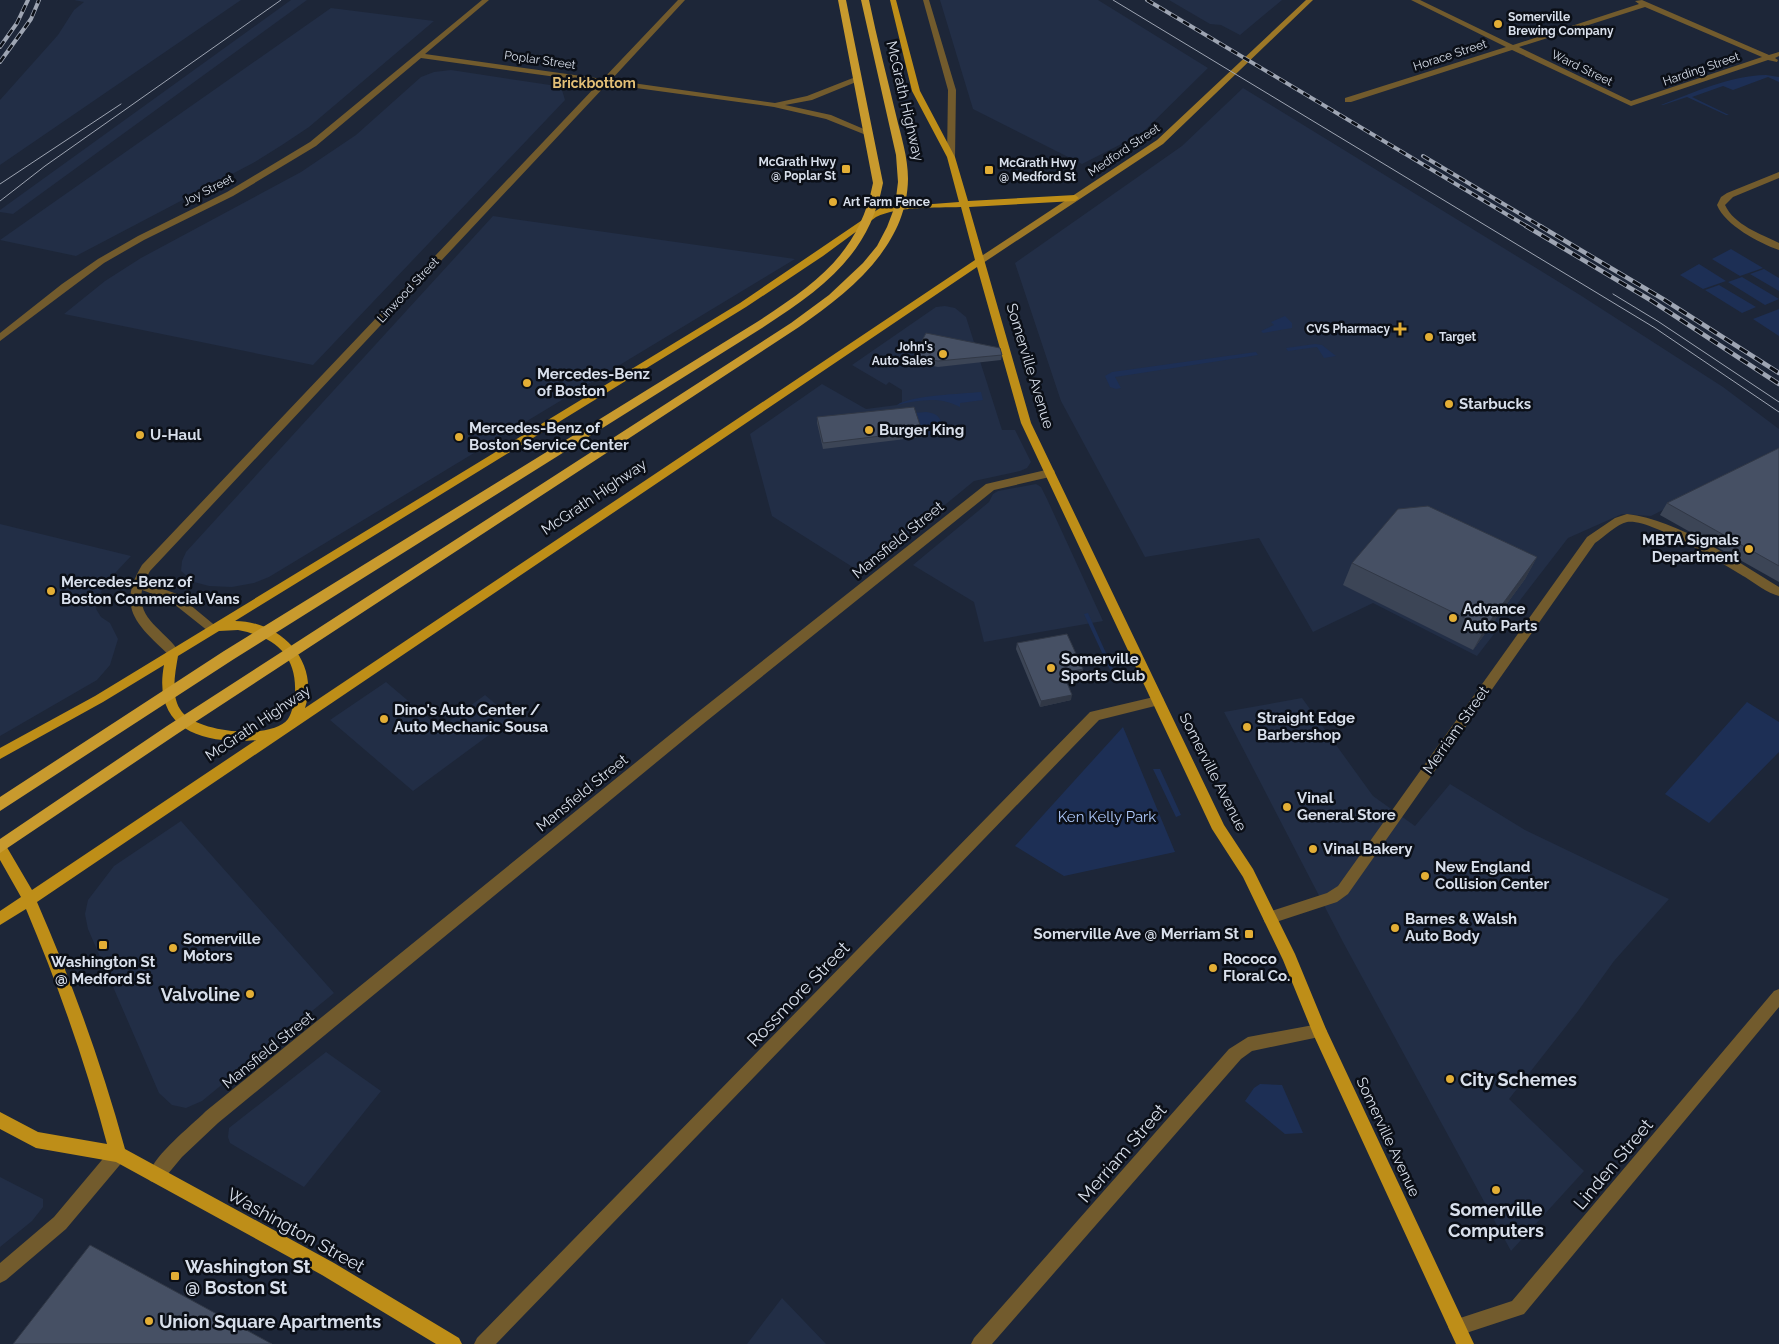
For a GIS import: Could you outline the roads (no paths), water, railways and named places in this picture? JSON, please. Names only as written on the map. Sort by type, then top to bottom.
[{"type":"highway","points":[[0,805],[173,691],[802,297],[839,263],[851,248],[867,221],[878,183],[842,0]]},
{"type":"highway","name":"McGrath Highway","points":[[0,848],[164,736],[795,325],[826,303],[854,279],[874,257],[886,240],[898,210],[903,182],[899,148],[865,0]]},
{"type":"main road","name":"McGrath Highway","points":[[0,919],[980,261],[950,157],[916,91],[893,0]]},
{"type":"main road","name":"Medford Street","points":[[980,261],[1168,136],[1310,0]]},
{"type":"main road","points":[[0,754],[99,698],[765,292],[873,215],[890,209],[1075,198]]},
{"type":"main road","name":"Somerville Avenue","points":[[980,261],[1026,423],[1219,829],[1248,873],[1270,918],[1302,987],[1319,1031],[1465,1344]]},
{"type":"main road","points":[[212,628],[238,626],[258,630],[278,640],[291,651],[301,670],[304,689],[294,720]]},
{"type":"main road","points":[[173,652],[166,678],[167,690],[169,701],[180,719],[201,732],[214,735],[241,737],[273,734]]},
{"type":"main road","points":[[0,848],[22,884],[51,951],[102,1094],[118,1154]]},
{"type":"main road","points":[[0,913],[29,899]]},
{"type":"main road","name":"Washington Street","points":[[0,1120],[36,1140],[118,1154],[328,1268],[453,1344]]},
{"type":"street","name":"Joy Street","points":[[0,338],[65,286],[101,261],[141,238],[230,194],[313,144],[486,0]]},
{"type":"street","name":"Linwood Street","points":[[138,584],[146,568],[682,0]]},
{"type":"street","points":[[926,0],[952,90],[950,157]]},
{"type":"street","name":"Ward Street","points":[[1414,0],[1631,104]]},
{"type":"street","points":[[1636,0],[1779,62]]},
{"type":"street","name":"Horace Street","points":[[1348,100],[1646,4]]},
{"type":"street","name":"Harding Street","points":[[1631,104],[1779,54]]},
{"type":"street","name":"Poplar Street","points":[[421,56],[775,105],[828,117],[869,133]]},
{"type":"street","name":"Poplar Street","points":[[775,105],[815,96],[858,78]]},
{"type":"street","points":[[1779,175],[1730,195],[1724,199],[1721,205],[1725,214],[1732,221],[1779,247]]},
{"type":"street","name":"Mansfield Street","points":[[156,1175],[176,1151],[212,1117],[690,726],[990,487],[1050,473]]},
{"type":"street","name":"Merriam Street","points":[[1270,918],[1332,898],[1343,890],[1591,540],[1626,518],[1651,521],[1674,532],[1779,592]]},
{"type":"street","points":[[173,652],[142,622],[136,601],[138,584],[173,597],[212,628]]},
{"type":"street","name":"Rossmore Street","points":[[483,1344],[1095,716],[1158,701]]},
{"type":"street","name":"Linden Street","points":[[1457,1327],[1518,1308],[1779,996]]},
{"type":"street","name":"Merriam Street","points":[[980,1344],[1235,1054],[1248,1044],[1319,1031]]},
{"type":"street","points":[[0,1274],[60,1223],[118,1154]]},
{"type":"tram line","points":[[0,201],[45,166],[281,0]]},
{"type":"tram line","points":[[1113,0],[1655,328],[1779,412]]},
{"type":"tram line","points":[[0,184],[121,104]]},
{"type":"tram line","points":[[1613,294],[1659,322],[1779,402]]},
{"type":"railway","points":[[0,47],[17,23],[28,0]]},
{"type":"railway","points":[[0,62],[31,19],[39,0]]},
{"type":"railway","points":[[1147,0],[1528,227]]},
{"type":"railway","points":[[1423,156],[1542,227]]},
{"type":"railway","points":[[1526,226],[1652,301],[1779,384]]},
{"type":"railway","points":[[1540,226],[1663,299],[1779,373]]},
{"type":"place","name":"Somerville Brewing Company","points":[[1498,24]]},
{"type":"place","name":"McGrath Hwy @ Poplar St","points":[[846,169]]},
{"type":"place","name":"McGrath Hwy @ Medford St","points":[[989,170]]},
{"type":"place","name":"Art Farm Fence","points":[[833,202]]},
{"type":"place","name":"CVS Pharmacy","points":[[1400,329]]},
{"type":"place","name":"Target","points":[[1429,337]]},
{"type":"place","name":"John's Auto Sales","points":[[943,354]]},
{"type":"place","name":"Mercedes-Benz of Boston","points":[[527,383]]},
{"type":"place","name":"Starbucks","points":[[1449,404]]},
{"type":"place","name":"Burger King","points":[[869,430]]},
{"type":"place","name":"U-Haul","points":[[140,435]]},
{"type":"place","name":"Mercedes-Benz of Boston Service Center","points":[[459,437]]},
{"type":"place","name":"MBTA Signals Department","points":[[1749,549]]},
{"type":"place","name":"Mercedes-Benz of Boston Commercial Vans","points":[[51,591]]},
{"type":"place","name":"Advance Auto Parts","points":[[1453,618]]},
{"type":"place","name":"Somerville Sports Club","points":[[1051,668]]},
{"type":"place","name":"Dino's Auto Center / Auto Mechanic Sousa","points":[[384,719]]},
{"type":"place","name":"Straight Edge Barbershop","points":[[1247,727]]},
{"type":"place","name":"Vinal General Store","points":[[1287,807]]},
{"type":"place","name":"Vinal Bakery","points":[[1313,849]]},
{"type":"place","name":"New England Collision Center","points":[[1425,876]]},
{"type":"place","name":"Barnes & Walsh Auto Body","points":[[1395,928]]},
{"type":"place","name":"Somerville Ave @ Merriam St","points":[[1249,934]]},
{"type":"place","name":"Washington St @ Medford St","points":[[103,945]]},
{"type":"place","name":"Somerville Motors","points":[[173,948]]},
{"type":"place","name":"Rococo Floral Co.","points":[[1213,968]]},
{"type":"place","name":"Valvoline","points":[[250,994]]},
{"type":"place","name":"City Schemes","points":[[1450,1079]]},
{"type":"place","name":"Somerville Computers","points":[[1496,1190]]},
{"type":"place","name":"Washington St @ Boston St","points":[[175,1276]]},
{"type":"place","name":"Union Square Apartments","points":[[149,1321]]},
{"type":"district","name":"Brickbottom","points":[[594,83]]},
{"type":"park label","name":"Ken Kelly Park","points":[[1107,817]]}]
